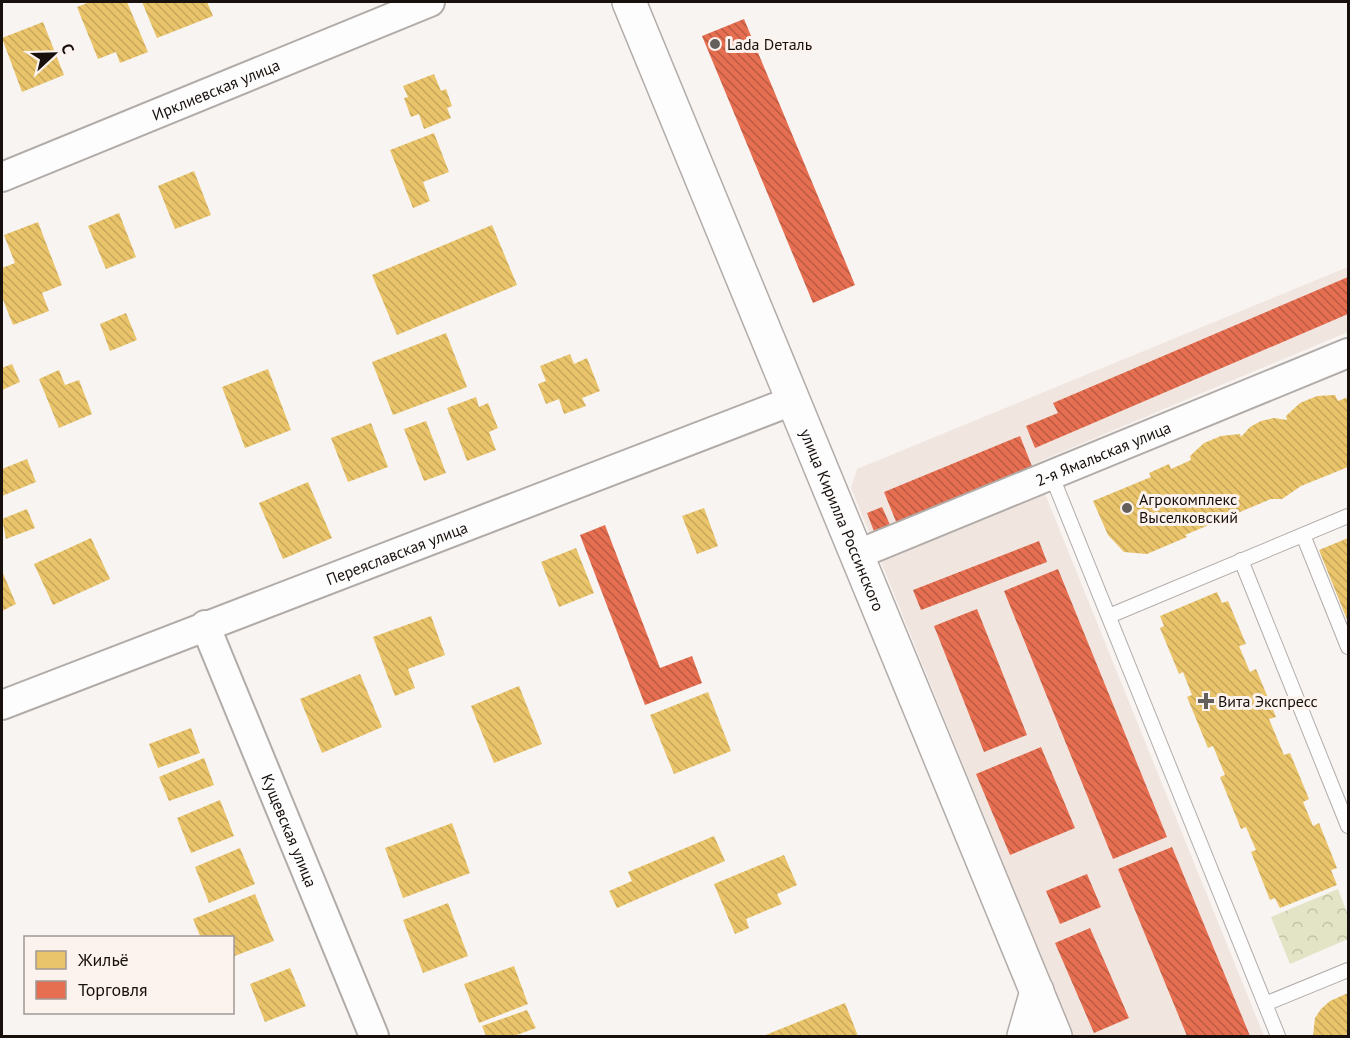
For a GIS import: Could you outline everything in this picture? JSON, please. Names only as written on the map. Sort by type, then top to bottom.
[{"type":"main road","name":"улица Кирилла Россинского","points":[[629,2],[1055,1036]]},
{"type":"main road","points":[[1024,1036],[1037,991]]},
{"type":"street","name":"Ирклиевская улица","points":[[2,177],[430,2]]},
{"type":"street","name":"2-я Ямальская улица","points":[[856,555],[1348,353]]},
{"type":"street","name":"Переяславская улица","points":[[2,705],[792,401]]},
{"type":"street","name":"Кущевская улица","points":[[205,625],[374,1036]]},
{"type":"lane","points":[[1052,474],[1278,1036]]},
{"type":"lane","points":[[1109,616],[1348,516]]},
{"type":"lane","points":[[1303,535],[1348,647]]},
{"type":"lane","points":[[1241,560],[1348,826]]},
{"type":"lane","points":[[1265,1004],[1348,970]]},
{"type":"shaded area","points":[[1348,267],[1348,332],[1033,464],[1264,1036],[1073,1036],[851,488],[857,469]]},
{"type":"green space","points":[[1338,889],[1348,915],[1348,939],[1290,964],[1271,917]]},
{"type":"building: Жильё","points":[[90,2],[127,2],[148,52],[120,63],[116,52],[98,59],[77,7]]},
{"type":"building: Жильё","points":[[142,2],[207,2],[213,16],[157,38]]},
{"type":"building: Жильё","points":[[43,22],[64,75],[22,92],[2,38]]},
{"type":"building: Жильё","points":[[434,74],[441,91],[446,89],[452,106],[447,108],[451,118],[424,129],[419,114],[411,117],[404,98],[408,97],[403,86]]},
{"type":"building: Жильё","points":[[434,133],[449,172],[423,182],[430,201],[413,208],[390,150]]},
{"type":"building: Жильё","points":[[194,171],[211,215],[175,229],[158,186]]},
{"type":"building: Жильё","points":[[119,213],[136,257],[106,269],[88,226]]},
{"type":"building: Жильё","points":[[38,222],[62,285],[42,293],[49,311],[13,325],[2,297],[2,268],[15,263],[4,235]]},
{"type":"building: Жильё","points":[[492,225],[517,285],[397,335],[372,275]]},
{"type":"building: Жильё","points":[[126,313],[137,340],[110,351],[100,324]]},
{"type":"building: Жильё","points":[[446,333],[467,387],[393,415],[372,362]]},
{"type":"building: Жильё","points":[[570,354],[574,364],[587,358],[600,391],[582,398],[586,406],[564,414],[559,399],[546,404],[538,384],[546,381],[540,366]]},
{"type":"building: Жильё","points":[[12,364],[20,382],[2,390],[2,368]]},
{"type":"building: Жильё","points":[[268,369],[291,430],[245,448],[222,387]]},
{"type":"building: Жильё","points":[[59,370],[65,385],[79,380],[92,414],[59,428],[39,379]]},
{"type":"building: Жильё","points":[[1335,395],[1338,401],[1348,397],[1348,467],[1301,486],[1282,499],[1271,499],[1185,535],[1187,537],[1147,554],[1124,552],[1108,535],[1093,501],[1151,477],[1149,473],[1169,464],[1171,469],[1191,460],[1190,456],[1204,443],[1221,436],[1240,434],[1241,437],[1250,427],[1261,421],[1274,418],[1287,420],[1286,416],[1300,403],[1317,396]]},
{"type":"building: Жильё","points":[[476,397],[479,407],[488,403],[498,428],[489,432],[496,450],[467,461],[447,408]]},
{"type":"building: Жильё","points":[[426,421],[446,473],[424,481],[404,429]]},
{"type":"building: Жильё","points":[[371,423],[388,467],[348,482],[331,438]]},
{"type":"building: Жильё","points":[[27,459],[36,482],[2,496],[2,469]]},
{"type":"building: Жильё","points":[[308,482],[332,538],[283,559],[259,503]]},
{"type":"building: Жильё","points":[[704,508],[718,546],[697,554],[682,516]]},
{"type":"building: Жильё","points":[[27,509],[35,528],[6,539],[2,519]]},
{"type":"building: Жильё","points":[[91,538],[110,579],[53,605],[34,564]]},
{"type":"building: Жильё","points":[[1348,538],[1348,622],[1319,550]]},
{"type":"building: Жильё","points":[[576,548],[594,593],[559,607],[541,562]]},
{"type":"building: Жильё","points":[[2,571],[16,604],[2,611]]},
{"type":"building: Жильё","points":[[1217,592],[1222,603],[1228,601],[1246,644],[1239,646],[1250,672],[1256,669],[1276,717],[1269,719],[1284,755],[1290,753],[1309,799],[1303,802],[1313,826],[1319,823],[1337,868],[1331,870],[1337,885],[1280,908],[1275,898],[1270,900],[1251,852],[1256,850],[1246,827],[1241,829],[1220,777],[1225,775],[1213,746],[1208,748],[1187,697],[1192,695],[1183,672],[1179,674],[1160,628],[1164,626],[1160,616]]},
{"type":"building: Жильё","points":[[431,616],[445,655],[408,669],[415,688],[395,696],[373,637]]},
{"type":"building: Жильё","points":[[360,674],[382,727],[322,753],[300,699]]},
{"type":"building: Жильё","points":[[519,686],[542,744],[494,763],[471,706]]},
{"type":"building: Жильё","points":[[708,692],[731,751],[674,774],[650,715]]},
{"type":"building: Жильё","points":[[191,728],[200,753],[158,768],[149,744]]},
{"type":"building: Жильё","points":[[204,758],[214,785],[169,801],[159,777]]},
{"type":"building: Жильё","points":[[220,800],[234,836],[191,853],[177,818]]},
{"type":"building: Жильё","points":[[452,823],[470,873],[403,898],[385,848]]},
{"type":"building: Жильё","points":[[714,836],[725,861],[617,908],[609,891],[632,881],[628,872]]},
{"type":"building: Жильё","points":[[240,848],[255,884],[209,903],[195,867]]},
{"type":"building: Жильё","points":[[784,855],[797,885],[777,894],[782,904],[746,919],[749,928],[735,934],[714,884]]},
{"type":"building: Жильё","points":[[255,894],[274,941],[234,956],[234,936],[200,936],[193,919]]},
{"type":"building: Жильё","points":[[448,903],[468,956],[423,973],[403,920]]},
{"type":"building: Жильё","points":[[514,966],[528,1004],[479,1023],[464,984]]},
{"type":"building: Жильё","points":[[290,968],[306,1006],[265,1022],[250,984]]},
{"type":"building: Жильё","points":[[1348,993],[1348,1036],[1313,1036],[1315,1018],[1321,1009],[1330,1001]]},
{"type":"building: Жильё","points":[[845,1003],[858,1036],[763,1036]]},
{"type":"building: Жильё","points":[[527,1010],[536,1028],[514,1036],[486,1036],[482,1026]]},
{"type":"building: Торговля","points":[[744,19],[855,285],[813,303],[702,36]]},
{"type":"building: Торговля","points":[[1348,277],[1348,314],[1035,448],[1026,426],[1058,413],[1053,403]]},
{"type":"building: Торговля","points":[[1020,436],[1033,469],[897,524],[884,492]]},
{"type":"building: Торговля","points":[[882,507],[891,527],[875,534],[867,513]]},
{"type":"building: Торговля","points":[[605,525],[660,668],[692,656],[702,683],[645,705],[580,535]]},
{"type":"building: Торговля","points":[[1039,541],[1047,562],[921,610],[913,590]]},
{"type":"building: Торговля","points":[[1058,569],[1167,837],[1113,859],[1004,591]]},
{"type":"building: Торговля","points":[[977,609],[1027,735],[984,752],[934,626]]},
{"type":"building: Торговля","points":[[1041,747],[1075,828],[1010,855],[976,774]]},
{"type":"building: Торговля","points":[[1172,847],[1250,1036],[1187,1036],[1118,869]]},
{"type":"building: Торговля","points":[[1087,874],[1101,907],[1060,924],[1046,891]]},
{"type":"building: Торговля","points":[[1090,928],[1129,1018],[1094,1033],[1055,943]]},
{"type":"place","name":"Lada Dеталь","points":[[715,44]]},
{"type":"place","name":"Агрокомплекс Выселковский","points":[[1127,508]]},
{"type":"place","name":"Вита Экспресс","points":[[1206,701]]}]
